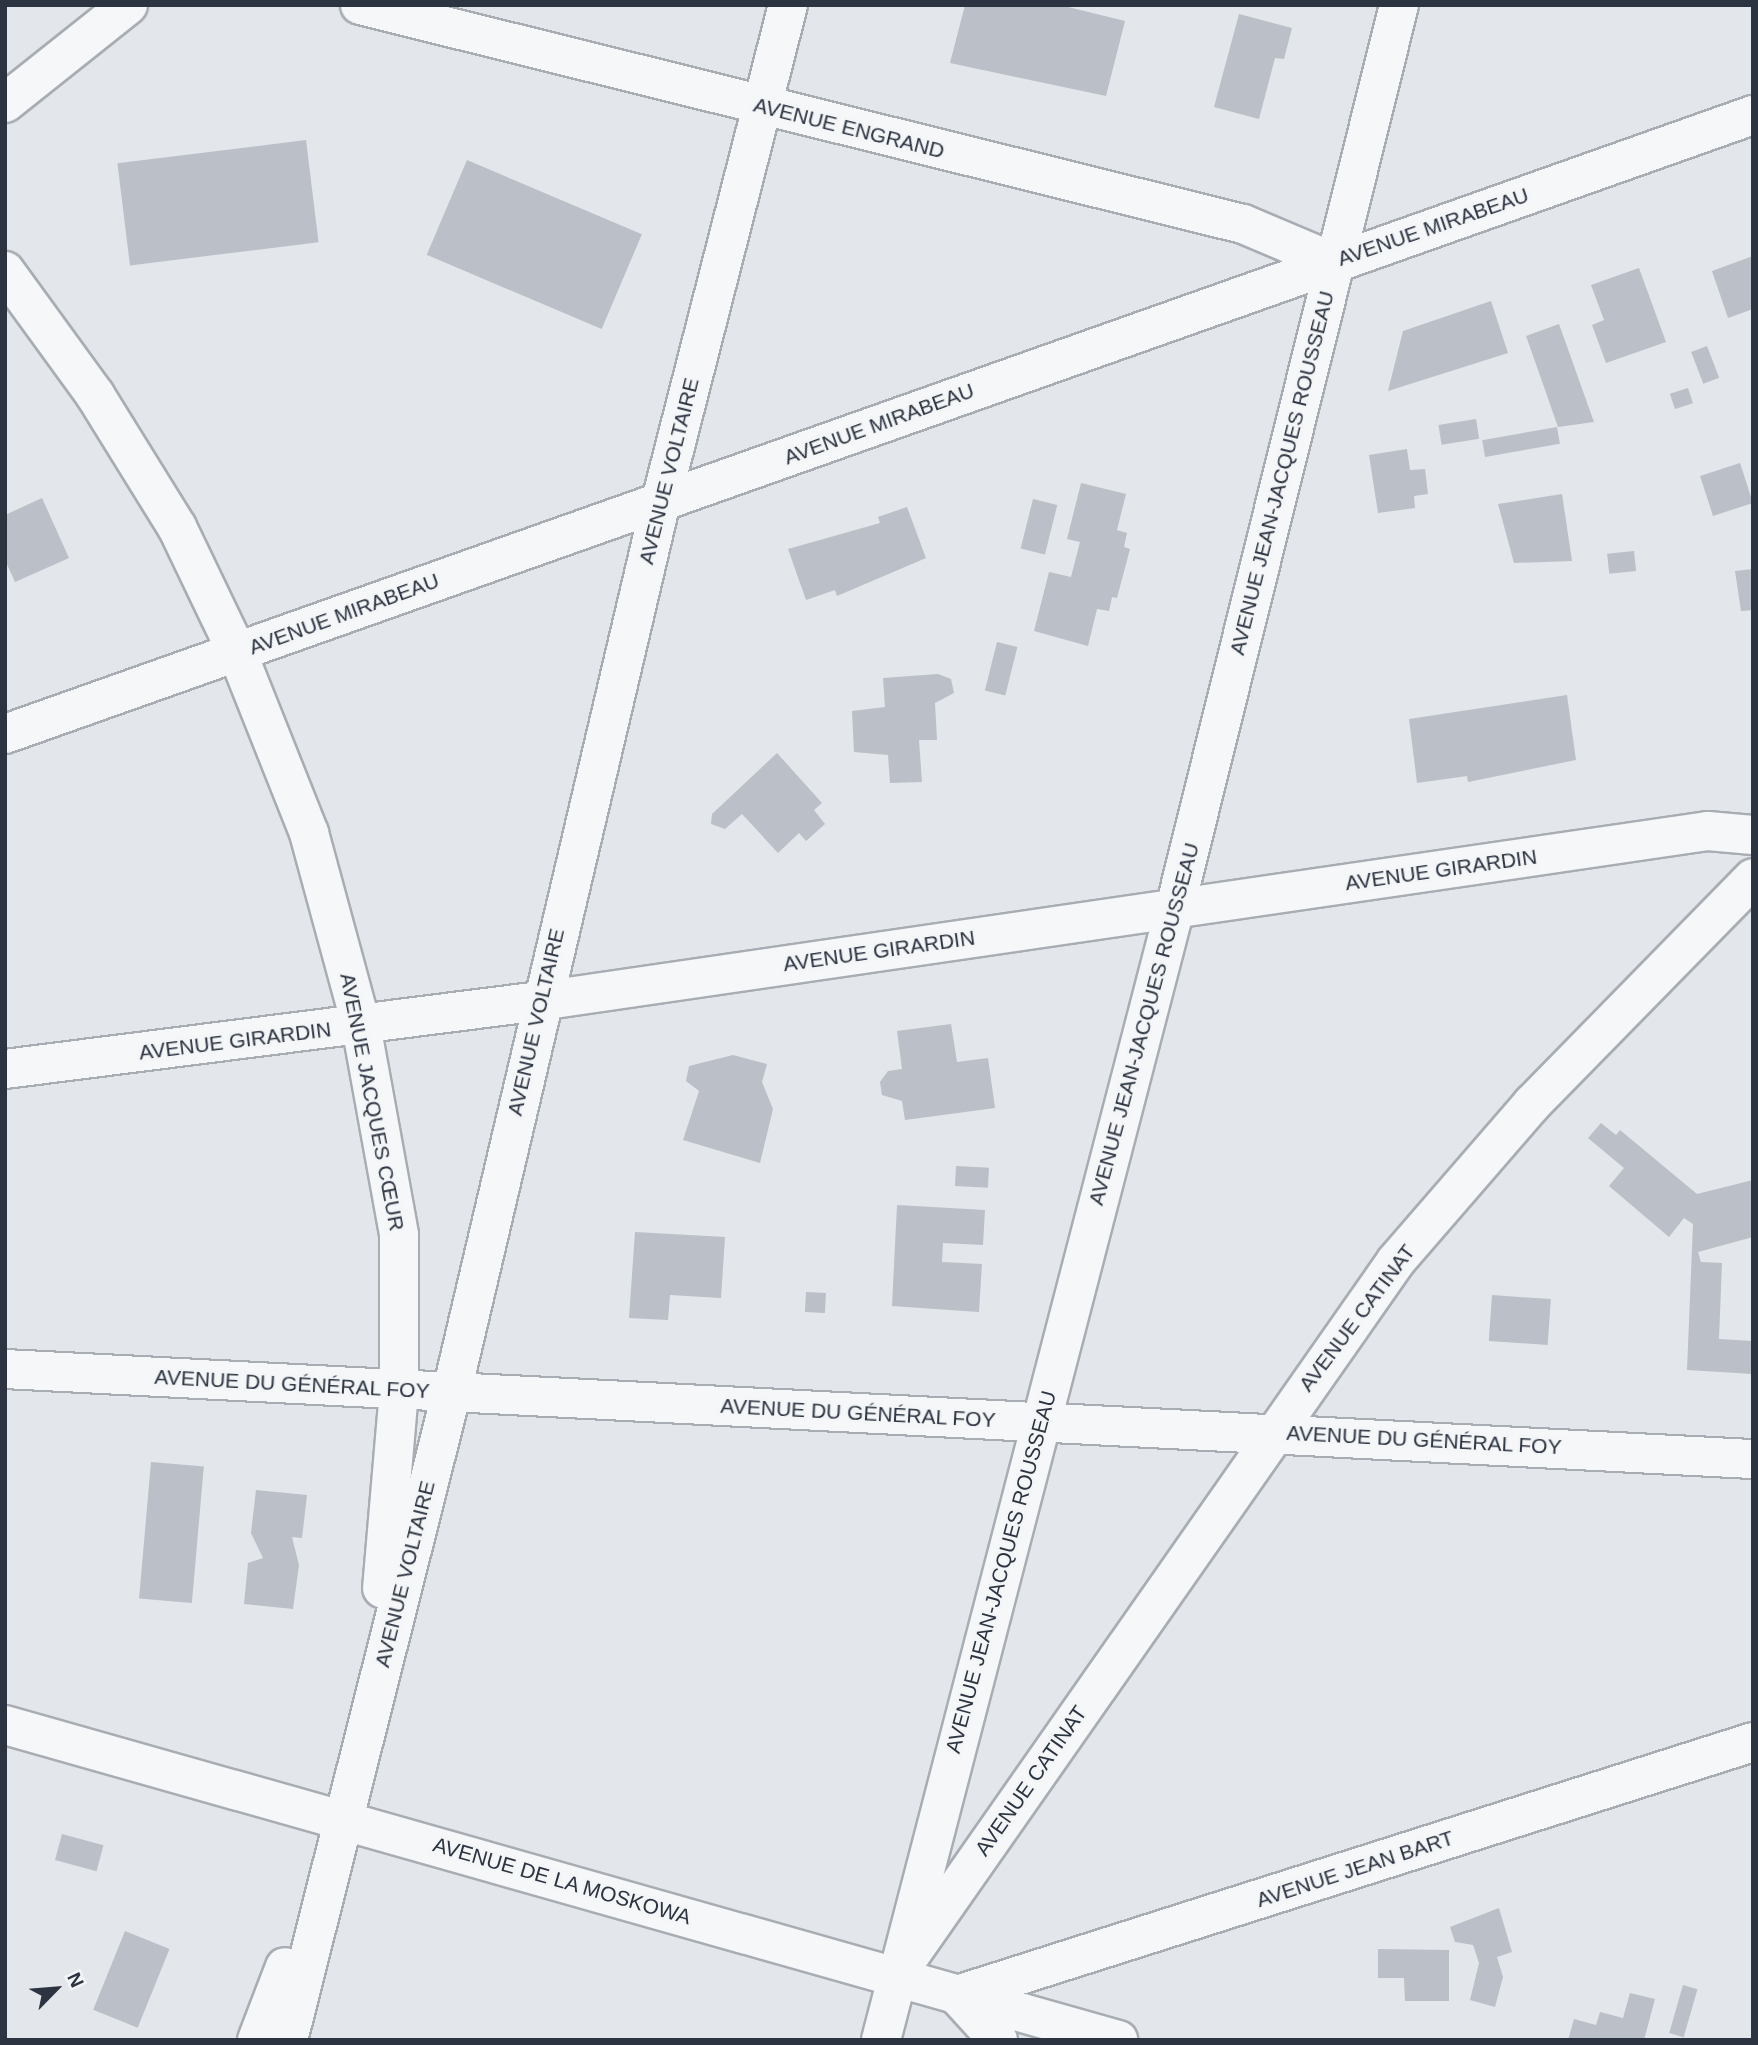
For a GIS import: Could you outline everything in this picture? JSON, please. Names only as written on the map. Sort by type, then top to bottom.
[{"type":"street","points":[[5,103],[128,5]]},
{"type":"street","name":"AVENUE ENGRAND","points":[[360,5],[763,108],[1243,224],[1333,262]]},
{"type":"street","name":"AVENUE VOLTAIRE","points":[[288,2040],[452,1391],[540,1001],[661,501],[788,5]]},
{"type":"street","name":"AVENUE JEAN-JACQUES ROUSSEAU","points":[[881,2040],[1175,908],[1333,262],[1399,5]]},
{"type":"street","name":"AVENUE MIRABEAU","points":[[5,734],[1753,115]]},
{"type":"street","name":"AVENUE JACQUES CŒUR","points":[[5,271],[95,395],[170,516],[237,652],[309,833],[360,1025],[399,1235],[399,1391],[380,1613],[342,1820],[257,2040]]},
{"type":"street","name":"AVENUE GIRARDIN","points":[[5,1069],[540,1001],[1708,831],[1753,835]]},
{"type":"street","name":"AVENUE CATINAT","points":[[897,1975],[1273,1432],[1396,1261],[1532,1104],[1753,878]]},
{"type":"street","name":"AVENUE DU GÉNÉRAL FOY","points":[[5,1369],[1040,1423],[1273,1432],[1753,1459]]},
{"type":"street","name":"AVENUE DE LA MOSKOWA","points":[[5,1725],[897,1975],[957,1995],[1118,2040]]},
{"type":"street","name":"AVENUE JEAN BART","points":[[957,1995],[1753,1742]]},
{"type":"street","points":[[957,1995],[998,2040]]},
{"type":"building","points":[[965,5],[1060,5],[1125,21],[1106,96],[950,63]]},
{"type":"building","points":[[1239,14],[1292,28],[1284,59],[1275,58],[1259,119],[1214,107]]},
{"type":"building","points":[[306,140],[319,242],[130,265],[117,163]]},
{"type":"building","points":[[467,160],[642,234],[602,329],[427,255]]},
{"type":"building","points":[[1753,256],[1753,309],[1728,318],[1712,271]]},
{"type":"building","points":[[1639,268],[1666,342],[1606,363],[1592,325],[1604,320],[1591,285]]},
{"type":"building","points":[[1491,301],[1508,353],[1388,391],[1403,331]]},
{"type":"building","points":[[1559,324],[1594,422],[1558,427],[1526,336]]},
{"type":"building","points":[[1707,346],[1719,378],[1703,384],[1691,352]]},
{"type":"building","points":[[1688,388],[1693,403],[1675,409],[1670,394]]},
{"type":"building","points":[[1476,419],[1479,439],[1442,445],[1438,425]]},
{"type":"building","points":[[1557,427],[1560,444],[1485,457],[1482,440]]},
{"type":"building","points":[[1407,449],[1410,470],[1425,469],[1428,494],[1414,496],[1415,508],[1378,513],[1369,455]]},
{"type":"building","points":[[1740,463],[1753,503],[1713,516],[1700,476]]},
{"type":"building","points":[[1081,483],[1126,494],[1117,530],[1127,533],[1124,547],[1130,549],[1117,598],[1112,597],[1109,611],[1097,609],[1088,646],[1034,631],[1049,572],[1071,577],[1080,542],[1067,539]]},
{"type":"building","points":[[1562,494],[1572,561],[1514,563],[1498,504]]},
{"type":"building","points":[[42,498],[69,558],[15,582],[5,560],[5,515]]},
{"type":"building","points":[[1033,499],[1057,505],[1045,555],[1021,548]]},
{"type":"building","points":[[907,507],[926,558],[837,596],[835,590],[806,600],[788,549],[880,523],[878,517]]},
{"type":"building","points":[[1634,551],[1636,571],[1609,574],[1607,554]]},
{"type":"building","points":[[1753,569],[1753,610],[1741,611],[1735,571]]},
{"type":"building","points":[[997,642],[1017,647],[1005,696],[985,691]]},
{"type":"building","points":[[938,674],[951,679],[954,693],[935,703],[937,740],[919,740],[922,782],[890,783],[888,755],[854,752],[852,711],[885,707],[883,678]]},
{"type":"building","points":[[1567,695],[1576,760],[1468,782],[1467,776],[1417,783],[1409,719]]},
{"type":"building","points":[[777,753],[822,803],[814,810],[825,824],[806,841],[799,833],[778,853],[742,814],[725,829],[711,824],[712,814]]},
{"type":"building","points":[[951,1024],[957,1062],[988,1058],[995,1108],[905,1120],[902,1101],[882,1095],[880,1082],[888,1071],[902,1069],[897,1031]]},
{"type":"building","points":[[733,1055],[767,1064],[762,1082],[773,1109],[760,1163],[683,1140],[699,1091],[686,1081],[689,1066]]},
{"type":"building","points":[[1601,1123],[1616,1135],[1620,1130],[1697,1194],[1753,1180],[1753,1237],[1698,1252],[1701,1262],[1722,1263],[1719,1339],[1753,1341],[1753,1374],[1687,1370],[1693,1224],[1684,1218],[1669,1237],[1609,1186],[1624,1168],[1588,1138]]},
{"type":"building","points":[[956,1166],[989,1168],[988,1188],[955,1186]]},
{"type":"building","points":[[897,1205],[985,1210],[983,1245],[943,1243],[942,1262],[982,1264],[979,1312],[892,1306]]},
{"type":"building","points":[[635,1232],[725,1237],[721,1298],[670,1295],[668,1320],[629,1318]]},
{"type":"building","points":[[806,1292],[826,1293],[825,1313],[805,1312]]},
{"type":"building","points":[[1492,1295],[1551,1299],[1548,1345],[1489,1341]]},
{"type":"building","points":[[151,1462],[204,1467],[192,1603],[139,1598]]},
{"type":"building","points":[[256,1490],[307,1495],[302,1538],[292,1537],[299,1565],[293,1609],[244,1604],[248,1563],[263,1558],[251,1533]]},
{"type":"building","points":[[62,1834],[104,1845],[97,1871],[55,1860]]},
{"type":"building","points":[[1499,1908],[1512,1952],[1497,1957],[1503,1977],[1495,2007],[1470,2000],[1479,1963],[1473,1945],[1455,1942],[1450,1927]]},
{"type":"building","points":[[125,1931],[170,1949],[138,2028],[93,2010]]},
{"type":"building","points":[[1378,1949],[1449,1950],[1449,2001],[1405,2001],[1404,1978],[1378,1978]]},
{"type":"building","points":[[1683,1985],[1697,1989],[1684,2037],[1669,2033]]},
{"type":"building","points":[[1630,1993],[1655,1999],[1644,2040],[1568,2040],[1574,2019],[1596,2025],[1600,2012],[1623,2018]]}]
